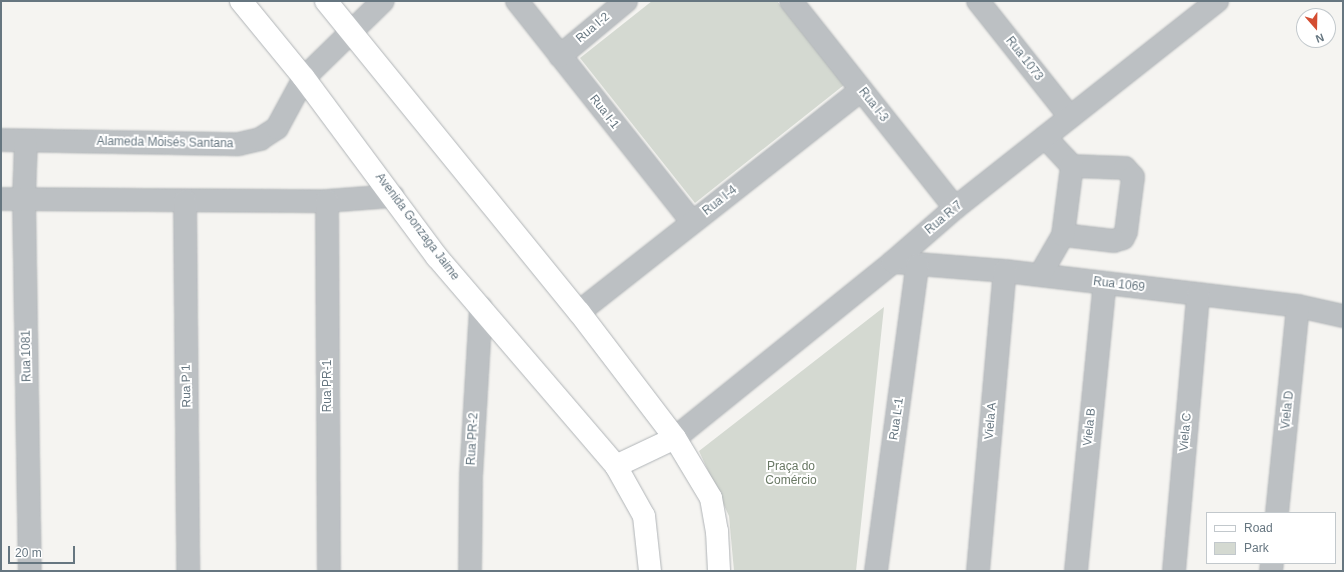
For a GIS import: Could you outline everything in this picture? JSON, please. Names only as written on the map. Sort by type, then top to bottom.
[{"type":"main road","name":"Avenida Gonzaga Jaime","points":[[241,1],[304,78],[437,257],[616,466],[644,516],[650,571]]},
{"type":"main road","points":[[326,1],[350,33],[579,312],[675,438],[711,498],[717,531],[719,571]]},
{"type":"main road","points":[[616,466],[675,438]]},
{"type":"street","name":"Alameda Moisés Santana","points":[[1,140],[239,144],[260,139],[277,128],[304,78],[383,1]]},
{"type":"street","name":"Rua I-1","points":[[517,1],[692,222]]},
{"type":"street","name":"Rua I-2","points":[[560,56],[626,1]]},
{"type":"street","name":"Rua I-3","points":[[791,1],[955,208]]},
{"type":"street","name":"Rua 1073","points":[[978,1],[1070,117]]},
{"type":"street","name":"Rua R 7","points":[[675,438],[893,262],[955,208],[1217,1]]},
{"type":"street","name":"Rua I-4","points":[[579,312],[861,90]]},
{"type":"street","points":[[1045,137],[1072,166],[1096,165],[1130,171],[1133,177],[1127,225],[1123,238],[1114,242],[1063,235]]},
{"type":"street","name":"Rua 1081","points":[[26,141],[24,199],[30,571]]},
{"type":"street","points":[[1040,275],[1063,235],[1072,166]]},
{"type":"street","points":[[1,199],[328,201],[393,196]]},
{"type":"street","name":"Rua P 1","points":[[185,200],[188,571]]},
{"type":"street","name":"Rua PR-1","points":[[328,201],[329,571]]},
{"type":"street","name":"Rua 1069","points":[[893,262],[917,266],[1005,271],[1040,275],[1298,306],[1343,316]]},
{"type":"street","name":"Rua L-1","points":[[876,571],[917,266]]},
{"type":"street","name":"Viela A","points":[[978,571],[1005,271]]},
{"type":"street","name":"Viela B","points":[[1076,571],[1105,283]]},
{"type":"street","name":"Viela C","points":[[1174,571],[1198,294]]},
{"type":"street","name":"Viela D","points":[[1277,512],[1298,306]]},
{"type":"street","name":"Rua PR-2","points":[[470,571],[471,476],[481,307]]},
{"type":"green space","points":[[652,1],[777,1],[844,85],[695,203],[580,58]]},
{"type":"green space","name":"Praça do Comércio","points":[[884,307],[856,571],[734,571],[729,516],[699,451]]}]
